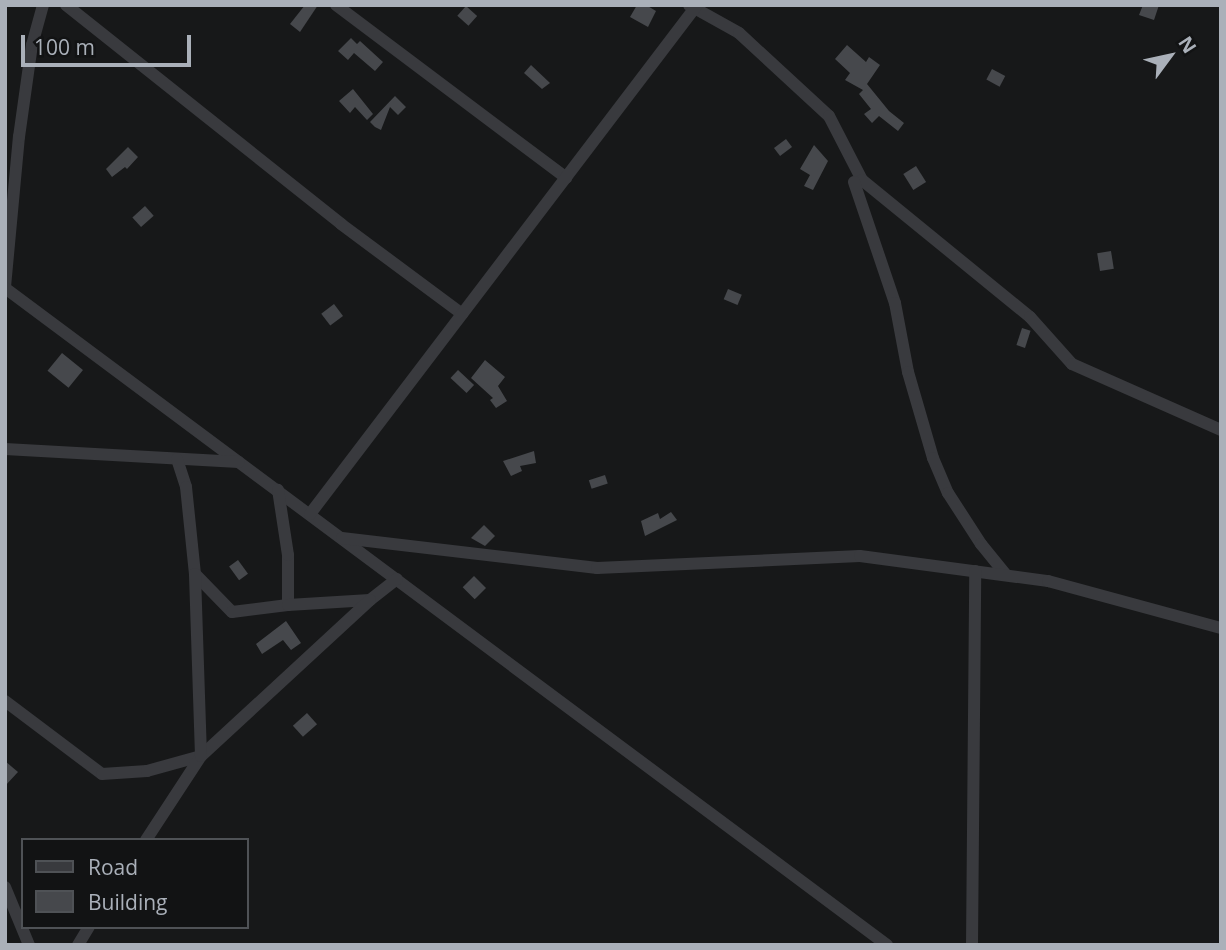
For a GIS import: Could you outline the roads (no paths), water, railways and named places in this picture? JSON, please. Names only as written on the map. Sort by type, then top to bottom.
[{"type":"street","points":[[43,5],[32,45],[21,124],[5,287],[887,945]]},
{"type":"street","points":[[66,5],[341,224],[462,314]]},
{"type":"street","points":[[336,5],[566,178]]},
{"type":"street","points":[[310,514],[693,7],[739,33],[828,116],[862,180],[1030,317],[1072,364],[1221,430]]},
{"type":"street","points":[[854,182],[895,303],[908,372],[933,458],[948,493],[981,544],[1006,575]]},
{"type":"street","points":[[5,449],[240,462]]},
{"type":"street","points":[[177,458],[186,487],[195,574],[201,756]]},
{"type":"street","points":[[278,490],[288,555],[288,605]]},
{"type":"street","points":[[342,538],[597,568],[860,556],[1048,581],[1221,628]]},
{"type":"street","points":[[972,945],[975,571]]},
{"type":"street","points":[[195,574],[232,612],[288,605],[370,600]]},
{"type":"street","points":[[147,838],[201,756],[370,600],[397,579]]},
{"type":"street","points":[[5,701],[102,774],[147,771],[201,756]]},
{"type":"street","points":[[5,887],[21,926]]},
{"type":"street","points":[[78,945],[88,929]]}]
